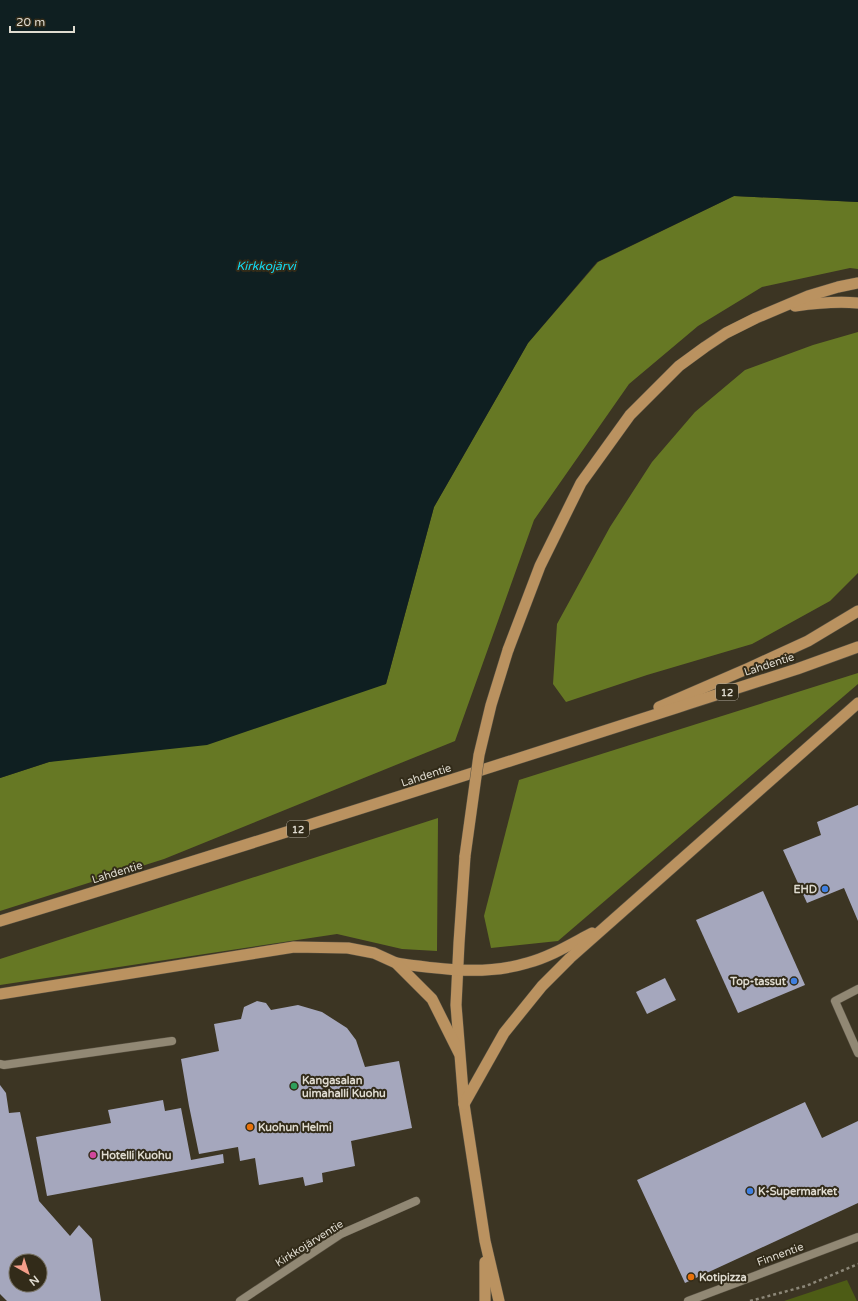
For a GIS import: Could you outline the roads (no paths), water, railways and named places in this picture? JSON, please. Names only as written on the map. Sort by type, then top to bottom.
[{"type":"highway","points":[[499,1301],[485,1241],[464,1104],[456,1005],[458,943],[465,856],[479,755],[491,705],[508,650],[540,566],[581,483],[630,415],[680,366],[726,333],[756,318],[808,296],[858,283]]},
{"type":"highway","points":[[776,310],[818,302],[842,301],[858,303]]},
{"type":"highway","points":[[594,734],[808,642],[858,611]]},
{"type":"highway","name":"Lahdentie","points":[[0,921],[170,869],[594,734],[797,669],[858,647]]},
{"type":"highway","points":[[464,1104],[504,1033],[542,986],[570,958],[858,703]]},
{"type":"highway","points":[[0,994],[294,947],[348,948],[374,953],[396,963],[458,970],[500,969],[528,963],[551,954],[606,926]]},
{"type":"highway","points":[[396,963],[432,1000],[460,1053]]},
{"type":"highway","points":[[485,1241],[486,1301]]},
{"type":"street","points":[[858,990],[835,1001],[858,1053]]},
{"type":"street","points":[[0,1064],[4,1065],[172,1041]]},
{"type":"street","name":"Kirkkojärventie","points":[[240,1301],[340,1234],[416,1201]]},
{"type":"street","name":"Finnentie","points":[[688,1301],[858,1237]]},
{"type":"water","name":"Kirkkojärvi","points":[[0,0],[858,0],[858,202],[734,196],[597,262],[528,343],[434,507],[386,684],[207,745],[49,762],[0,778]]},
{"type":"place","name":"EHD","points":[[825,889]]},
{"type":"place","name":"Top-tassut","points":[[794,981]]},
{"type":"place","name":"Kangasalan uimahalli Kuohu","points":[[294,1086]]},
{"type":"place","name":"Kuohun Helmi","points":[[250,1127]]},
{"type":"place","name":"Hotelli Kuohu","points":[[93,1155]]},
{"type":"place","name":"K-Supermarket","points":[[750,1191]]},
{"type":"place","name":"Kotipizza","points":[[691,1277]]}]
